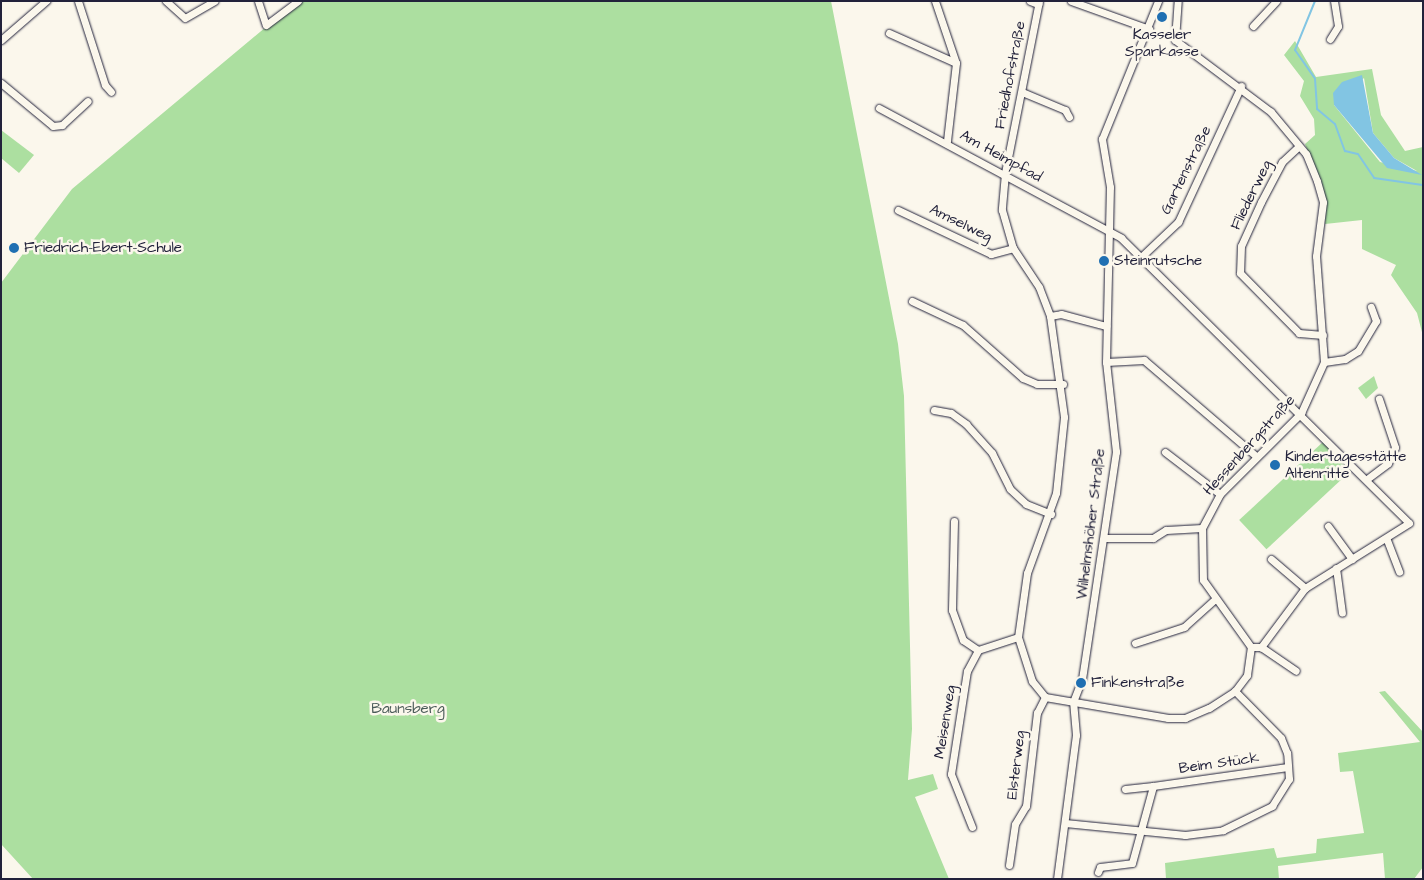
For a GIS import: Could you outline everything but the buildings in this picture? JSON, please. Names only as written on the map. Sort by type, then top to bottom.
[{"type":"street","points":[[78,1],[105,85],[111,92]]},
{"type":"street","points":[[166,1],[185,18],[215,1]]},
{"type":"street","points":[[258,1],[266,25],[298,1]]},
{"type":"street","points":[[934,1],[956,63],[947,141]]},
{"type":"street","name":"Friedhofstraße","points":[[1013,248],[1002,210],[1005,172],[1039,3],[1030,1]]},
{"type":"street","points":[[1071,1],[1149,29]]},
{"type":"street","name":"Wilhelmshöher Straße","points":[[1072,702],[1082,679],[1105,538],[1116,452],[1106,362],[1110,187],[1102,140],[1149,29],[1158,1]]},
{"type":"street","points":[[1253,26],[1276,1]]},
{"type":"street","points":[[1330,39],[1338,26],[1334,1]]},
{"type":"street","points":[[1,40],[42,2]]},
{"type":"street","name":"Hessenbergstraße","points":[[1176,2],[1172,33],[1191,54],[1241,86],[1271,112],[1298,147],[1306,154],[1323,202],[1316,256],[1324,362],[1301,413],[1220,494],[1202,528],[1203,580],[1214,600],[1251,647]]},
{"type":"street","points":[[889,33],[956,63]]},
{"type":"street","points":[[1,84],[53,126],[62,125],[88,101]]},
{"type":"street","name":"Gartenstraße","points":[[1142,256],[1178,222],[1241,86]]},
{"type":"street","points":[[1022,92],[1066,110],[1069,117]]},
{"type":"street","name":"Am Heimpfad","points":[[879,108],[1005,172],[1108,232]]},
{"type":"street","name":"Fliederweg","points":[[1298,147],[1282,162],[1261,202],[1241,246],[1240,273],[1299,333],[1323,335]]},
{"type":"street","name":"Amselweg","points":[[898,210],[991,254],[1013,248]]},
{"type":"street","points":[[1108,232],[1142,256],[1409,523],[1387,540],[1336,568],[1305,588],[1261,647]]},
{"type":"street","points":[[1013,248],[1039,287],[1050,316],[1063,384],[1063,426],[1051,514],[1027,573],[1018,637],[1032,681],[1045,697],[1115,712],[1186,718],[1235,691],[1247,675],[1251,647],[1261,647],[1296,671]]},
{"type":"street","points":[[912,301],[963,325],[1023,378],[1036,384],[1063,384]]},
{"type":"street","points":[[1324,362],[1345,359],[1358,351],[1376,321],[1372,307]]},
{"type":"street","points":[[1050,316],[1061,314],[1106,326]]},
{"type":"street","points":[[1106,362],[1144,360],[1256,456]]},
{"type":"street","points":[[1367,479],[1388,463],[1395,447],[1379,399]]},
{"type":"street","points":[[934,410],[951,413],[966,424],[992,453],[1010,489],[1026,504],[1051,514]]},
{"type":"street","points":[[1165,452],[1220,494]]},
{"type":"street","points":[[954,521],[952,610],[963,640],[978,650],[1018,637]]},
{"type":"street","points":[[1328,526],[1352,559]]},
{"type":"street","points":[[1105,538],[1153,538],[1166,530],[1202,528]]},
{"type":"street","points":[[1387,540],[1399,572]]},
{"type":"street","points":[[1271,560],[1305,588]]},
{"type":"street","points":[[1336,568],[1342,613]]},
{"type":"street","points":[[1135,643],[1170,634],[1214,600]]},
{"type":"street","name":"Meisenweg","points":[[972,828],[951,774],[967,671],[978,650]]},
{"type":"street","points":[[1065,823],[1185,835],[1223,830],[1250,819],[1272,806],[1282,794],[1288,767],[1281,738],[1235,691]]},
{"type":"street","name":"Elsterweg","points":[[1009,865],[1014,824],[1026,806],[1036,714],[1045,697]]},
{"type":"street","points":[[1057,879],[1076,735],[1072,702]]},
{"type":"street","name":"Beim Stück","points":[[1125,789],[1288,767]]},
{"type":"street","points":[[1098,872],[1100,867],[1132,863],[1153,786]]},
{"type":"green space","name":"Baunsberg","points":[[297,1],[831,1],[898,344],[904,396],[912,729],[908,780],[933,774],[938,789],[915,797],[949,879],[33,879],[1,844],[1,283],[72,189]]},
{"type":"green space","points":[[1295,41],[1316,77],[1372,69],[1381,115],[1405,151],[1423,147],[1423,336],[1417,313],[1391,275],[1396,265],[1362,249],[1362,220],[1325,224],[1326,202],[1305,144],[1315,135],[1314,119],[1300,96],[1304,81],[1284,55]],"holes":[[[1364,78],[1373,133],[1394,158],[1417,171],[1380,162],[1334,105]]]},
{"type":"green space","points":[[1,130],[34,155],[19,173],[1,158]]},
{"type":"green space","points":[[1374,376],[1378,388],[1366,399],[1358,388]]},
{"type":"green space","points":[[1324,441],[1351,470],[1266,549],[1239,520]]},
{"type":"green space","points":[[1385,691],[1423,732],[1423,867],[1414,879],[1385,879],[1383,853],[1278,866],[1279,879],[1166,879],[1165,863],[1274,848],[1277,858],[1316,853],[1317,839],[1364,833],[1353,771],[1340,772],[1338,753],[1420,742],[1379,692]]},
{"type":"water","points":[[1362,75],[1373,133],[1394,158],[1422,175],[1387,168],[1334,105],[1333,93],[1342,82]]},
{"type":"waterway","points":[[1315,1],[1295,50],[1315,79],[1317,109],[1335,124],[1345,151],[1358,154],[1374,178],[1423,185]]},
{"type":"place","name":"Kasseler Sparkasse","points":[[1162,17]]},
{"type":"place","name":"Friedrich-Ebert-Schule","points":[[14,248]]},
{"type":"place","name":"Steinrutsche","points":[[1104,261]]},
{"type":"place","name":"Kindertagesstätte Altenritte","points":[[1275,465]]},
{"type":"place","name":"Finkenstraße","points":[[1081,683]]}]
